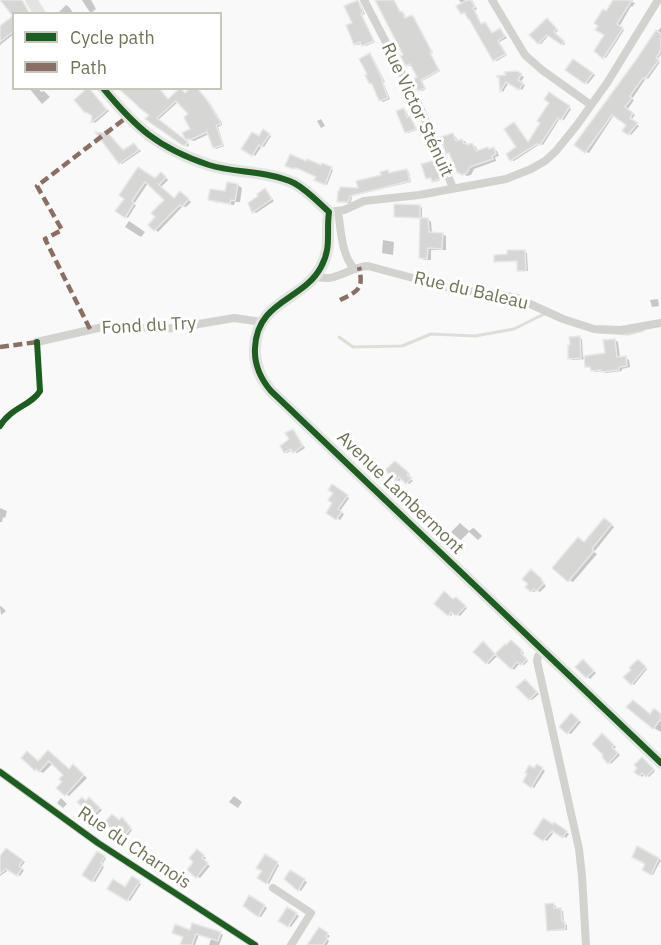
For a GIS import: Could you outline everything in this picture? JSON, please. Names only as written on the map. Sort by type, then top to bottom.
[{"type":"street","name":"Rue Victor Sténuit","points":[[364,0],[422,110],[453,188]]},
{"type":"street","points":[[492,0],[525,55],[591,105]]},
{"type":"street","points":[[333,212],[364,201],[419,195],[507,179],[545,161],[559,147],[591,105],[658,0]]},
{"type":"street","points":[[105,90],[137,126],[150,137],[168,147],[222,169],[278,178],[291,182],[304,190],[333,212],[345,254],[354,269]]},
{"type":"street","points":[[262,322],[278,305],[315,276],[325,258],[333,212]]},
{"type":"street","name":"Rue du Baleau","points":[[315,276],[322,279],[336,278],[363,266],[374,267],[458,290],[518,298],[563,319],[594,329],[621,330],[661,322]]},
{"type":"street","name":"Fond du Try","points":[[37,342],[107,326],[168,329],[234,318],[262,322]]},
{"type":"street","name":"Avenue Lambermont","points":[[262,322],[256,338],[255,354],[258,371],[266,385],[661,763]]},
{"type":"street","points":[[543,651],[537,661],[579,849],[586,945]]},
{"type":"street","name":"Rue du Charnois","points":[[0,772],[98,843],[255,945]]},
{"type":"street","points":[[273,888],[311,913],[291,945]]},
{"type":"building","points":[[0,0],[22,0],[29,12],[12,12],[11,14]]},
{"type":"building","points":[[358,0],[363,13],[361,14],[374,41],[362,46],[360,42],[354,45],[346,25],[352,23],[344,6]]},
{"type":"building","points":[[375,0],[394,0],[405,18],[412,15],[416,22],[439,70],[421,80],[425,88],[418,91],[413,80],[417,77],[410,64],[406,66],[400,56],[403,55]]},
{"type":"building","points":[[471,0],[481,24],[485,22],[492,33],[500,28],[505,36],[498,41],[506,54],[493,61],[469,19],[464,12],[461,14],[456,6]]},
{"type":"building","points":[[613,0],[632,0],[617,24],[623,28],[603,59],[594,51],[604,35],[595,30],[598,26],[594,23],[603,9],[606,11]]},
{"type":"building","points":[[12,17],[12,33],[0,42],[0,26]]},
{"type":"building","points":[[547,18],[557,29],[554,32],[564,41],[562,45],[547,35],[538,44],[529,35]]},
{"type":"building","points":[[656,30],[661,34],[661,50],[656,58],[659,60],[645,79],[643,78],[625,107],[633,113],[630,118],[638,123],[628,135],[622,131],[626,125],[612,115],[585,153],[574,145]]},
{"type":"building","points":[[370,53],[388,98],[379,101],[359,59]]},
{"type":"building","points":[[573,59],[593,73],[585,84],[565,70]]},
{"type":"building","points":[[517,71],[522,74],[518,80],[523,83],[519,90],[506,82],[500,92],[499,78],[496,76],[506,75],[504,72]]},
{"type":"building","points":[[85,90],[91,90],[107,110],[91,123],[92,116],[85,113],[74,100]]},
{"type":"building","points":[[120,90],[161,90],[168,99],[178,90],[185,93],[188,90],[199,90],[221,124],[216,125],[223,145],[213,148],[207,132],[186,140],[182,133],[190,129],[184,117],[188,114],[176,101],[157,118],[188,142],[185,146],[145,119],[149,115]]},
{"type":"building","points":[[549,92],[570,106],[561,120],[558,118],[540,145],[537,144],[510,161],[506,154],[516,147],[504,129],[514,122],[528,142],[540,123],[537,121],[549,103],[544,99]]},
{"type":"building","points":[[404,108],[407,117],[410,116],[416,129],[405,133],[396,111]]},
{"type":"building","points":[[263,129],[270,134],[252,156],[241,149],[252,132],[259,136]]},
{"type":"building","points":[[95,132],[108,133],[123,150],[134,143],[139,150],[119,164]]},
{"type":"building","points":[[453,133],[456,141],[462,139],[464,144],[472,143],[476,151],[494,147],[496,154],[492,156],[493,159],[470,167],[467,173],[462,175],[457,172],[449,153],[446,154],[440,137]]},
{"type":"building","points":[[290,154],[306,161],[307,159],[332,167],[325,185],[314,180],[316,177],[299,169],[285,166]]},
{"type":"building","points":[[435,160],[442,178],[432,182],[431,178],[426,179],[421,164]]},
{"type":"building","points":[[138,167],[155,178],[161,172],[166,177],[159,185],[174,198],[180,191],[189,199],[154,231],[148,225],[155,217],[151,213],[164,200],[145,182],[132,201],[134,203],[125,218],[115,211],[124,199],[119,195]]},
{"type":"building","points":[[407,169],[410,181],[350,196],[349,201],[346,202],[337,202],[340,187],[358,188],[356,181],[381,175],[380,172],[388,170],[389,173]]},
{"type":"building","points":[[227,182],[238,184],[235,201],[231,200],[230,204],[208,200],[210,189],[225,191]]},
{"type":"building","points":[[265,188],[272,199],[252,213],[248,203]]},
{"type":"building","points":[[394,204],[420,205],[420,218],[394,217]]},
{"type":"building","points":[[420,218],[428,218],[429,232],[443,233],[442,249],[428,248],[427,259],[419,258]]},
{"type":"building","points":[[507,250],[525,250],[526,271],[517,271],[517,261],[494,262],[494,255],[507,254]]},
{"type":"building","points":[[580,336],[581,358],[568,359],[569,337]]},
{"type":"building","points":[[615,339],[617,357],[626,356],[627,366],[619,367],[619,370],[601,372],[601,370],[591,371],[590,367],[585,367],[584,356],[605,353],[603,340]]},
{"type":"building","points":[[293,429],[303,446],[293,453],[291,449],[284,453],[280,446],[289,439],[285,433]]},
{"type":"building","points":[[395,461],[412,478],[406,484],[399,477],[396,481],[385,470]]},
{"type":"building","points":[[332,484],[348,495],[338,509],[342,512],[336,520],[326,513],[332,503],[328,500],[333,493],[328,490]]},
{"type":"building","points":[[604,518],[612,524],[592,549],[594,551],[568,582],[552,568],[578,537],[584,542]]},
{"type":"building","points":[[531,569],[544,583],[537,591],[534,589],[531,592],[525,587],[528,584],[522,579]]},
{"type":"building","points":[[444,591],[453,599],[456,597],[466,606],[456,616],[451,612],[448,616],[434,604]]},
{"type":"building","points":[[511,640],[522,650],[521,653],[527,659],[521,665],[517,662],[511,669],[495,654]]},
{"type":"building","points":[[483,641],[495,654],[486,664],[473,652]]},
{"type":"building","points":[[583,659],[594,671],[586,678],[575,667]]},
{"type":"building","points":[[638,659],[646,667],[631,685],[623,677]]},
{"type":"building","points":[[525,679],[537,692],[529,700],[516,687]]},
{"type":"building","points":[[633,700],[650,714],[654,708],[661,714],[661,719],[653,729],[626,707]]},
{"type":"building","points":[[571,713],[579,720],[567,734],[559,727]]},
{"type":"building","points":[[602,733],[614,745],[612,747],[618,753],[608,764],[592,744]]},
{"type":"building","points":[[48,750],[69,769],[73,764],[84,775],[65,796],[56,788],[62,782],[59,779],[63,775],[49,761],[39,772],[21,758],[27,751],[38,761]]},
{"type":"building","points":[[642,757],[654,769],[646,777],[642,773],[639,776],[634,772],[637,768],[634,765]]},
{"type":"building","points":[[537,764],[543,768],[531,788],[523,782],[527,774],[525,773],[529,765],[534,768]]},
{"type":"building","points":[[82,797],[86,801],[89,797],[100,808],[92,816],[77,802]]},
{"type":"building","points":[[112,814],[119,820],[122,817],[131,828],[122,838],[104,823]]},
{"type":"building","points":[[543,818],[567,831],[563,838],[552,831],[543,841],[533,834]]},
{"type":"building","points":[[637,846],[659,858],[651,875],[642,870],[645,864],[632,857]]},
{"type":"building","points":[[6,848],[23,860],[19,866],[22,868],[17,876],[6,869],[0,874],[0,856]]},
{"type":"building","points":[[197,849],[208,863],[196,878],[187,870],[193,862],[189,858]]},
{"type":"building","points":[[97,851],[105,856],[92,882],[82,875]]},
{"type":"building","points":[[265,854],[278,862],[266,884],[257,878],[262,871],[256,868]]},
{"type":"building","points":[[290,870],[305,879],[298,891],[284,879]]},
{"type":"building","points":[[132,876],[140,881],[127,901],[107,889],[113,879],[125,887]]},
{"type":"building","points":[[249,895],[265,905],[258,917],[243,906]]},
{"type":"building","points":[[554,903],[554,908],[561,908],[565,929],[547,931],[545,904]]},
{"type":"building","points":[[287,907],[297,913],[288,927],[278,921]]},
{"type":"building","points":[[192,923],[221,932],[218,941],[196,934],[192,945],[180,945],[183,937],[172,933],[175,924],[190,930]]},
{"type":"building","points":[[319,927],[328,933],[326,937],[328,938],[323,945],[307,945]]},
{"type":"waterway","points":[[339,337],[353,347],[402,346],[431,334],[475,336],[514,329],[545,314]]},
{"type":"waterway","points":[[597,332],[628,334],[643,330]]},
{"type":"marked path","points":[[90,329],[45,239],[62,230],[37,186],[127,117]]},
{"type":"marked path","points":[[340,300],[358,289],[361,281],[359,267]]},
{"type":"marked path","points":[[0,347],[37,342],[37,346]]},
{"type":"cycle path","points":[[105,90],[126,115],[162,144],[219,168],[263,174],[294,183],[329,212],[328,246],[321,267],[303,287],[272,310],[258,332],[255,348],[256,360],[258,371],[264,381],[271,391],[661,763]]},
{"type":"cycle path","points":[[0,426],[9,415],[32,400],[40,391],[37,342]]},
{"type":"cycle path","points":[[0,772],[98,843],[255,945]]}]
